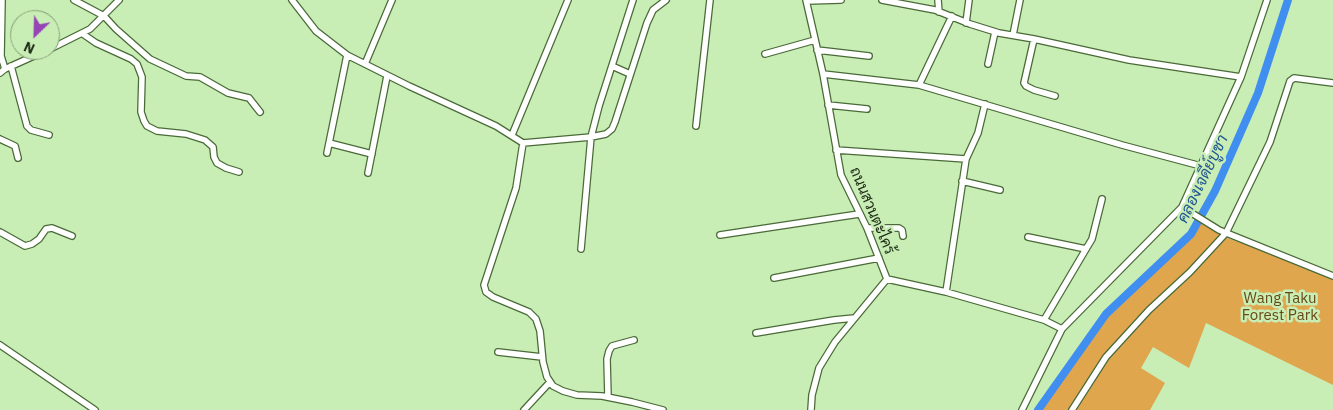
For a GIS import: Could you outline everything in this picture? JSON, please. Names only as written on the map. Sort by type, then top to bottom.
[{"type":"street","points":[[2,0],[1,56],[5,69],[27,126],[31,130],[49,135]]},
{"type":"street","points":[[74,0],[104,16],[150,59],[186,76],[200,78],[228,93],[249,98],[260,112]]},
{"type":"street","points":[[60,44],[83,34],[119,0]]},
{"type":"street","points":[[292,0],[316,31],[348,55],[387,76],[496,126],[522,143],[591,137],[606,134],[612,129],[647,23],[653,10],[666,0]]},
{"type":"street","points":[[365,64],[392,0]]},
{"type":"street","points":[[512,135],[568,0]]},
{"type":"street","points":[[581,249],[591,137],[633,0]]},
{"type":"street","points":[[696,126],[710,0]]},
{"type":"street","points":[[807,0],[841,0]]},
{"type":"street","name":"ถนนสวนตะไคร้","points":[[807,0],[823,74],[841,175],[867,228],[887,279],[835,342],[819,368],[812,395],[811,410]]},
{"type":"street","points":[[882,0],[920,6],[995,32],[1129,60],[1241,77]]},
{"type":"street","points":[[938,0],[939,12]]},
{"type":"street","points":[[966,22],[969,0]]},
{"type":"street","points":[[1013,35],[1020,0]]},
{"type":"street","points":[[1022,410],[1062,329],[1169,218],[1182,207],[1241,77],[1267,0]]},
{"type":"street","points":[[919,84],[952,16]]},
{"type":"street","points":[[988,64],[995,32]]},
{"type":"street","points":[[83,34],[96,43],[131,59],[136,64],[142,77],[142,112],[147,126],[157,131],[186,134],[205,140],[213,147],[217,163],[239,172]]},
{"type":"street","points":[[1034,39],[1024,83],[1034,90],[1055,96]]},
{"type":"street","points":[[765,54],[815,40]]},
{"type":"street","points":[[817,50],[869,56]]},
{"type":"street","points":[[328,153],[348,55]]},
{"type":"street","points":[[5,69],[25,60]]},
{"type":"street","points":[[612,66],[630,74]]},
{"type":"street","points":[[823,74],[919,84],[1122,145],[1201,166]]},
{"type":"street","points":[[368,173],[387,76]]},
{"type":"street","points":[[1072,410],[1106,357],[1149,310],[1190,272],[1226,233],[1270,142],[1290,81],[1294,78],[1333,83]]},
{"type":"street","points":[[946,292],[966,159],[978,133],[985,104]]},
{"type":"street","points":[[828,105],[867,109]]},
{"type":"street","points":[[0,139],[15,146],[18,158]]},
{"type":"street","points":[[329,143],[372,154]]},
{"type":"street","points":[[522,143],[516,188],[484,285],[486,292],[493,298],[529,312],[536,319],[540,331],[542,357],[547,377],[553,386],[562,391],[577,395],[608,397],[663,410]]},
{"type":"street","points":[[836,150],[966,159]]},
{"type":"street","points":[[962,181],[1000,190]]},
{"type":"street","points":[[1044,320],[1092,239],[1102,199]]},
{"type":"street","points":[[1182,207],[1219,230],[1333,276]]},
{"type":"street","points":[[720,235],[859,214]]},
{"type":"street","points":[[0,232],[25,246],[39,239],[46,228],[52,228],[72,236]]},
{"type":"street","points":[[867,228],[899,228],[902,230],[903,236]]},
{"type":"street","points":[[1028,237],[1086,249]]},
{"type":"street","points":[[774,278],[879,258]]},
{"type":"street","points":[[887,279],[946,292],[1044,320],[1062,329]]},
{"type":"street","points":[[756,333],[854,318]]},
{"type":"street","points":[[608,397],[607,359],[609,351],[612,346],[634,340]]},
{"type":"street","points":[[0,345],[95,410]]},
{"type":"street","points":[[498,352],[542,357]]},
{"type":"street","points":[[524,410],[550,382]]},
{"type":"green space","name":"Wang Taku Forest Park","points":[[1200,219],[1227,238],[1279,256],[1333,280],[1333,385],[1206,323],[1189,368],[1153,347],[1141,368],[1165,383],[1150,410],[1038,410],[1106,314],[1191,234]]},
{"type":"waterway","name":"คลองเจดีย์บูชา","points":[[1038,410],[1106,314],[1191,234],[1215,191],[1258,93],[1288,0]]}]
